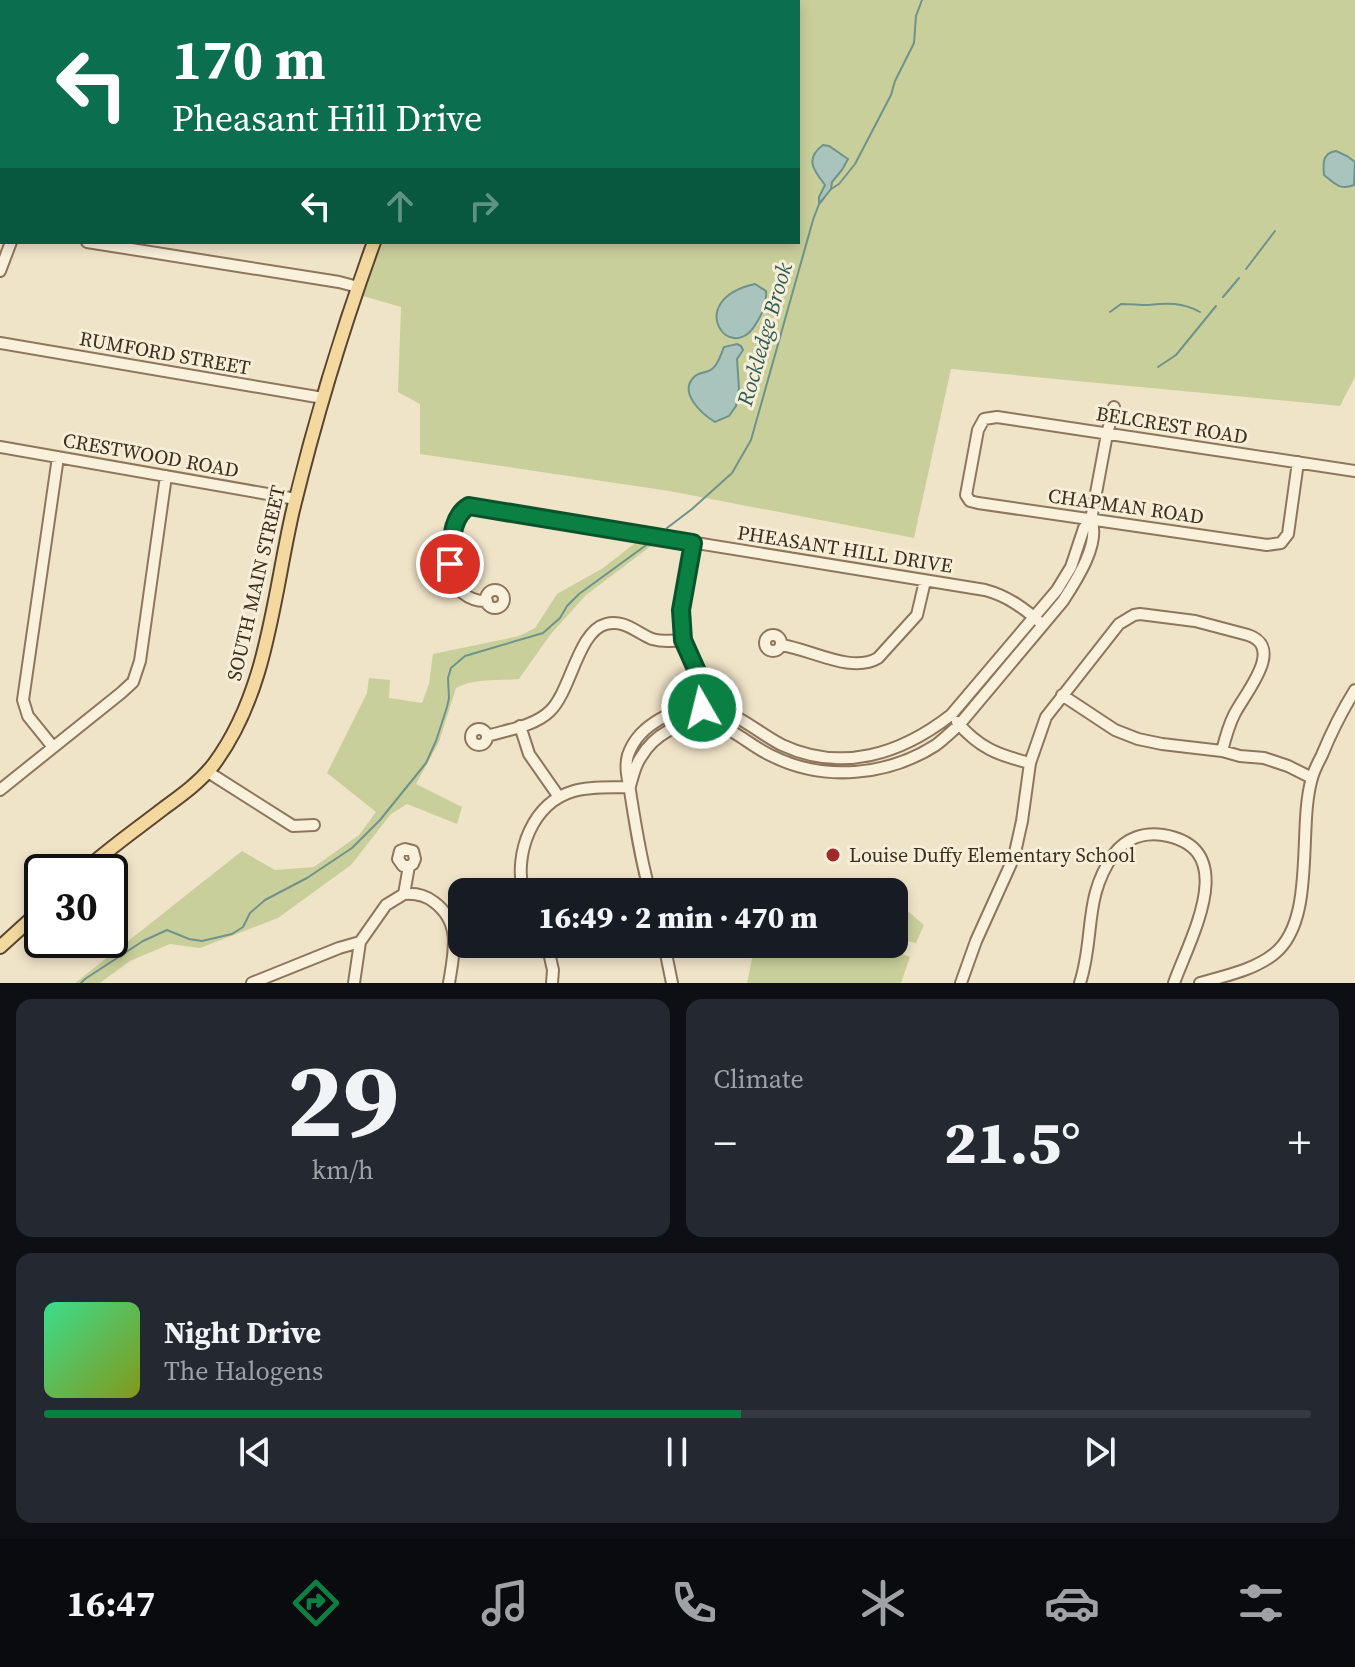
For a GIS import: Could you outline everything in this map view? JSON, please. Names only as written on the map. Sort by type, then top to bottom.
[{"type":"main road","name":"SOUTH MAIN STREET","points":[[106,854],[208,772],[237,727],[258,673],[268,635],[296,499],[323,398],[373,244]]},
{"type":"main road","points":[[1,945],[24,925]]},
{"type":"street","points":[[0,271],[10,244]]},
{"type":"street","points":[[99,244],[358,287]]},
{"type":"street","name":"RUMFORD STREET","points":[[0,343],[323,398]]},
{"type":"street","points":[[646,878],[626,772],[631,748],[639,735],[674,712],[702,708],[730,714],[794,749],[818,756],[844,758],[865,757],[903,746],[937,726],[951,715],[1057,590],[1071,567],[1084,528],[1091,520],[1114,407]]},
{"type":"street","name":"BELCREST ROAD","points":[[984,419],[997,417],[1355,471]]},
{"type":"street","name":"CHAPMAN ROAD","points":[[984,419],[978,430],[966,488],[970,501],[1267,545],[1281,543],[1288,534],[1298,462]]},
{"type":"street","name":"CRESTWOOD ROAD","points":[[0,447],[296,499]]},
{"type":"street","points":[[53,747],[26,714],[23,700],[58,457]]},
{"type":"street","points":[[0,790],[133,682],[137,673],[166,476]]},
{"type":"street","name":"PHEASANT HILL DRIVE","points":[[487,601],[478,602],[464,595],[450,574],[455,523],[458,515],[469,506],[985,590],[1013,601],[1043,625]]},
{"type":"street","points":[[630,787],[637,763],[652,743],[670,730],[700,721],[734,732],[776,758],[814,770],[838,773],[875,769],[904,760],[939,743],[959,725],[1063,601],[1087,557],[1095,529],[1091,520]]},
{"type":"street","points":[[693,543],[681,610],[683,640],[700,678],[700,721]]},
{"type":"street","points":[[781,645],[847,662],[859,664],[872,661],[917,615],[925,581]]},
{"type":"street","points":[[961,983],[976,941],[1014,857],[1030,763],[1046,717],[1119,624],[1140,614],[1195,621],[1255,637],[1261,644],[1265,655],[1263,665],[1235,712],[1222,751]]},
{"type":"street","points":[[487,736],[542,717],[554,707],[587,640],[599,627],[616,623],[659,641],[683,640]]},
{"type":"street","points":[[1200,983],[1253,966],[1274,954],[1293,929],[1301,904],[1303,837],[1312,778],[1331,733],[1355,690]]},
{"type":"street","points":[[1062,695],[1115,730],[1138,739],[1264,758],[1312,778]]},
{"type":"street","points":[[951,715],[975,741],[991,751],[1030,763]]},
{"type":"street","points":[[520,726],[529,754],[559,797]]},
{"type":"street","points":[[208,772],[293,826],[314,825]]},
{"type":"street","points":[[522,878],[521,860],[528,833],[541,812],[559,797],[581,790],[630,787]]},
{"type":"street","points":[[1080,983],[1090,911],[1106,866],[1124,843],[1152,833],[1186,841],[1205,864],[1203,905],[1174,983],[1183,983]]},
{"type":"street","points":[[404,894],[409,866]]},
{"type":"street","points":[[354,983],[360,942],[386,905],[404,894],[415,893],[429,898],[444,910],[452,925],[455,942],[449,983]]},
{"type":"street","points":[[253,983],[360,942]]},
{"type":"street","points":[[550,958],[552,983]]},
{"type":"street","points":[[667,958],[672,983]]},
{"type":"green space","points":[[800,0],[1355,0],[1355,377],[1340,406],[951,369],[914,538],[669,491],[420,454],[420,404],[398,392],[401,307],[363,296],[380,244],[800,244]]},
{"type":"green space","points":[[639,540],[655,543],[586,595],[550,635],[519,679],[479,681],[456,688],[439,742],[416,784],[462,807],[457,824],[407,804],[391,814],[351,865],[278,918],[200,948],[170,944],[130,961],[100,983],[75,983],[107,958],[128,958],[128,941],[242,851],[275,870],[314,867],[359,835],[376,812],[327,773],[367,693],[369,678],[390,680],[389,698],[422,703],[429,684],[433,654],[519,636],[535,628],[557,594],[603,568]]},
{"type":"green space","points":[[908,911],[924,925],[916,943],[908,941]]},
{"type":"green space","points":[[910,957],[901,983],[747,983],[752,958]]},
{"type":"water","points":[[823,145],[848,159],[819,204],[825,185],[812,160]]},
{"type":"water","points":[[1336,151],[1355,162],[1354,185],[1341,187],[1324,175],[1326,157]]},
{"type":"water","points":[[755,284],[766,291],[759,318],[746,335],[735,338],[726,335],[719,327],[717,315],[721,303],[733,292]]},
{"type":"water","points":[[737,344],[743,350],[737,359],[739,389],[736,406],[729,416],[715,422],[693,402],[690,382],[714,367],[724,347]]},
{"type":"waterway","name":"Rockledge Brook","points":[[831,189],[855,164],[891,95],[914,43],[916,16],[922,0]]},
{"type":"waterway","name":"Rockledge Brook","points":[[667,528],[732,473],[751,440],[813,220],[824,198]]},
{"type":"waterway","points":[[1246,269],[1275,231]]},
{"type":"waterway","points":[[1223,297],[1239,278]]},
{"type":"waterway","points":[[1110,312],[1121,304],[1181,305],[1200,312]]},
{"type":"waterway","points":[[1158,367],[1176,355],[1216,306]]},
{"type":"waterway","name":"Rockledge Brook","points":[[81,983],[143,941],[167,930],[202,941],[232,934],[243,927],[250,913],[265,900],[307,878],[352,848],[380,820],[426,763],[447,707],[451,668],[465,656],[543,633],[579,594],[649,543]]},
{"type":"place","name":"Louise Duffy Elementary School","points":[[833,855]]},
{"type":"route","points":[[450,564],[455,523],[458,515],[469,506],[693,543],[681,610],[683,640],[700,678],[702,708]]}]
